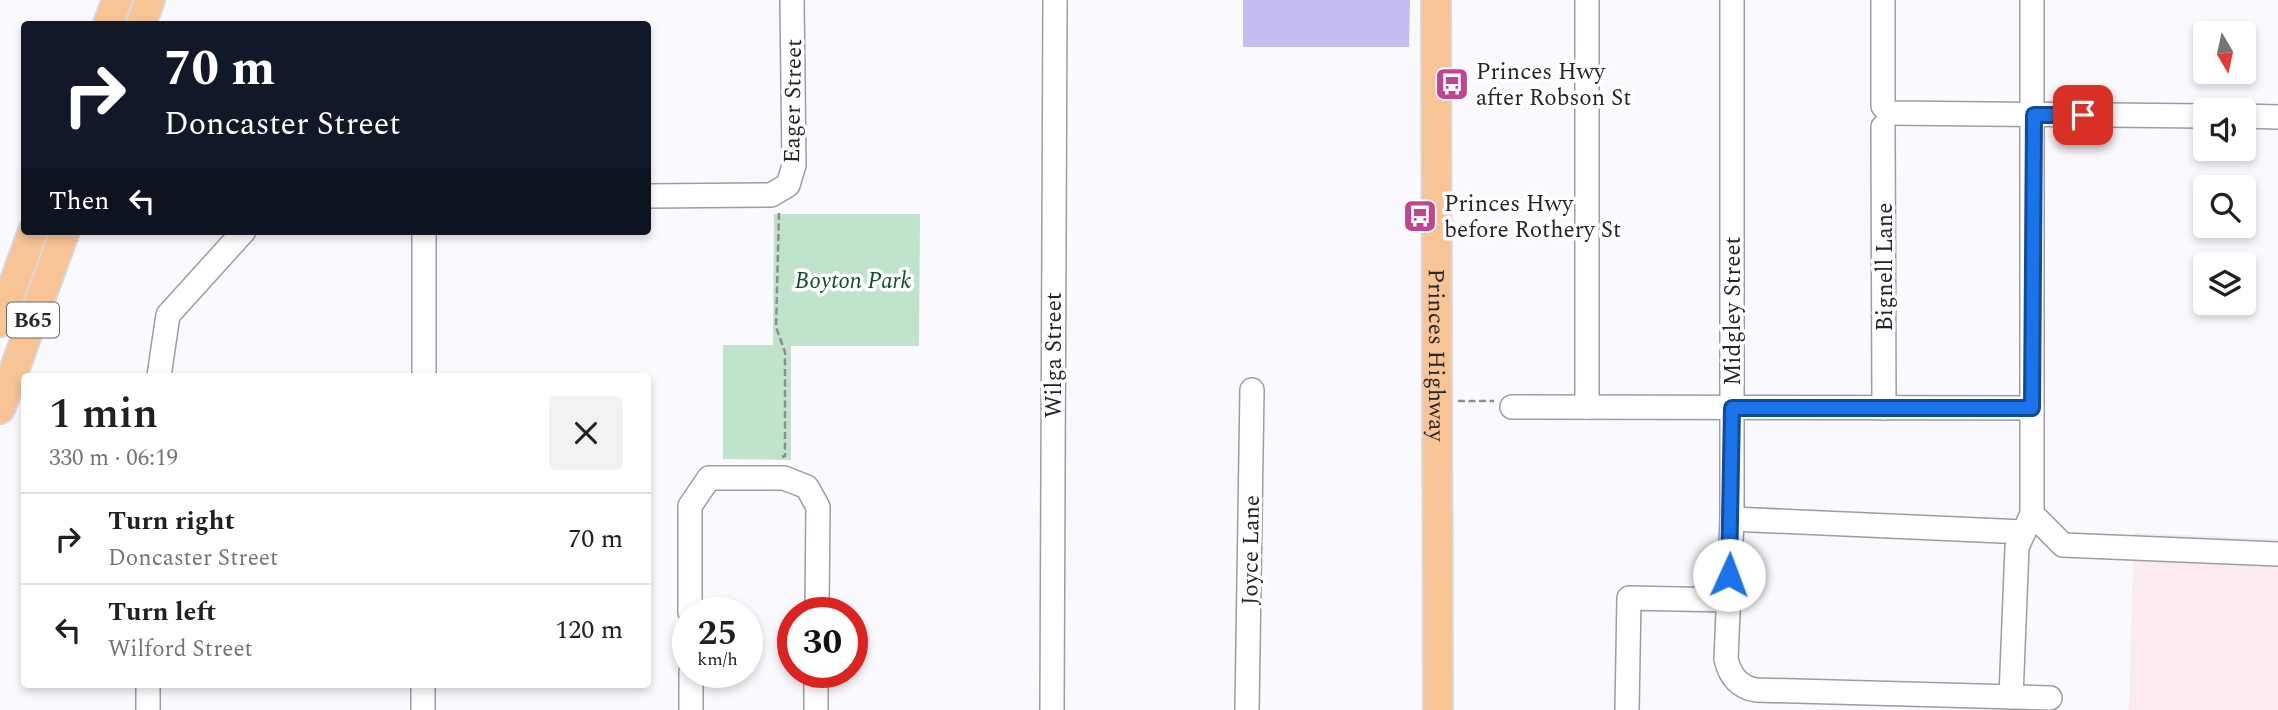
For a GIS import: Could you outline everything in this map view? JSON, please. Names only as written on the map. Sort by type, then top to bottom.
[{"type":"main road","points":[[109,21],[117,0]]},
{"type":"main road","points":[[142,21],[150,0]]},
{"type":"main road","name":"Princes Highway","points":[[1436,0],[1438,710]]},
{"type":"main road","name":"B65","points":[[0,322],[32,235]]},
{"type":"main road","name":"B65","points":[[0,409],[64,235]]},
{"type":"street","name":"Eager Street","points":[[651,196],[771,195],[788,185],[794,165],[792,0]]},
{"type":"street","name":"Wilga Street","points":[[1052,710],[1055,0]]},
{"type":"street","points":[[1587,0],[1587,407]]},
{"type":"street","name":"Midgley Street","points":[[1732,0],[1731,519],[1726,659],[1734,678],[1746,688],[2050,698]]},
{"type":"street","name":"Bignell Lane","points":[[1883,0],[1884,408]]},
{"type":"street","points":[[2011,697],[2017,547],[2028,523],[2032,408],[2032,0]]},
{"type":"street","points":[[1883,116],[1891,113],[2193,116]]},
{"type":"street","points":[[2256,116],[2278,117]]},
{"type":"street","points":[[159,373],[168,315],[240,235]]},
{"type":"street","points":[[424,235],[424,373]]},
{"type":"street","name":"Joyce Lane","points":[[1247,710],[1252,390]]},
{"type":"street","points":[[1503,404],[1587,407],[2032,408]]},
{"type":"street","points":[[690,597],[690,506],[709,478],[782,478],[807,487],[818,508],[817,597]]},
{"type":"street","points":[[1731,519],[2028,523],[2063,545],[2278,555]]},
{"type":"street","points":[[1627,710],[1629,598],[1728,600]]},
{"type":"street","points":[[148,688],[148,710]]},
{"type":"street","points":[[423,688],[423,710]]},
{"type":"street","points":[[691,688],[691,710]]},
{"type":"street","points":[[816,688],[816,710]]},
{"type":"path","points":[[778,208],[776,327],[785,352],[785,456],[782,456],[782,478]]},
{"type":"path","points":[[1455,401],[1503,404]]},
{"type":"shaded area","points":[[2134,533],[2278,539],[2278,710],[2129,710]]},
{"type":"green space","name":"Boyton Park","points":[[774,214],[920,214],[919,346],[791,346],[791,460],[723,459],[723,345],[773,345]]},
{"type":"building","points":[[1243,0],[1410,0],[1409,47],[1243,47]]},
{"type":"place","name":"Princes Hwy after Robson St","points":[[1452,84]]},
{"type":"place","name":"Princes Hwy before Rothery St","points":[[1420,216]]},
{"type":"route","points":[[1729,575],[1732,408],[2032,408],[2034,115],[2083,115]]}]
